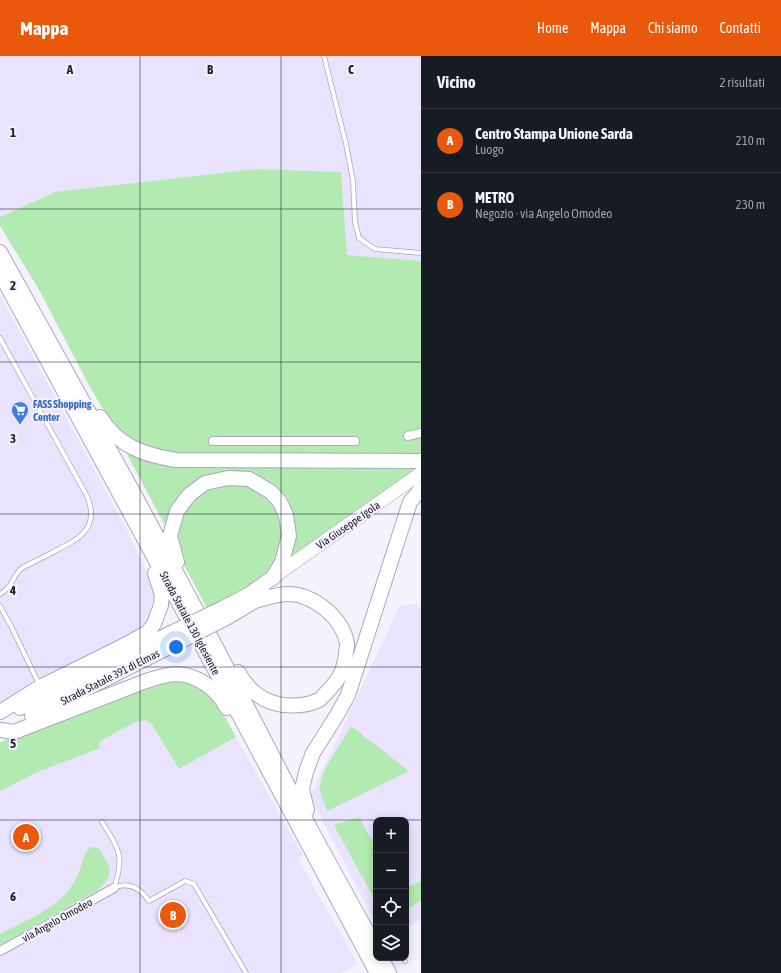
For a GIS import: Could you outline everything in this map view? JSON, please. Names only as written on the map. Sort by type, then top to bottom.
[{"type":"highway","name":"Strada Statale 130 Iglesiente","points":[[0,252],[186,591],[312,830],[372,933]]},
{"type":"highway","name":"Strada Statale 130 Iglesiente","points":[[0,273],[377,973]]},
{"type":"highway","points":[[63,365],[75,374],[101,419],[111,432],[125,443],[139,451],[155,457],[176,460],[421,461]]},
{"type":"highway","points":[[186,591],[170,536],[177,510],[189,495],[205,483],[228,478],[249,479],[271,492],[280,502],[286,514],[289,536],[276,580]]},
{"type":"highway","points":[[312,830],[302,789],[306,772],[313,753],[348,695],[410,502],[421,489]]},
{"type":"highway","points":[[0,712],[40,687],[148,632],[154,624],[161,605],[162,595],[146,542]]},
{"type":"highway","name":"Strada Statale 391 di Elmas","points":[[0,726],[41,712],[96,683],[174,638],[226,612],[258,600],[276,580]]},
{"type":"highway","name":"Strada Statale 391 di Elmas","points":[[226,612],[248,595],[276,580]]},
{"type":"highway","points":[[215,645],[226,650],[250,690],[263,698],[279,704],[300,705],[319,700],[336,683],[345,665],[347,643],[336,620],[328,611],[312,600],[287,594],[258,600]]},
{"type":"highway","points":[[0,726],[14,732],[146,681],[162,676],[177,674],[193,677],[209,686],[222,699],[247,744],[261,758]]},
{"type":"highway","points":[[383,961],[389,973]]},
{"type":"main road","name":"Via Giuseppe Igola","points":[[276,580],[421,473]]},
{"type":"main road","name":"Via Giuseppe Igola","points":[[276,580],[421,484]]},
{"type":"street","points":[[408,436],[421,432]]},
{"type":"street","points":[[213,441],[355,441]]},
{"type":"street","name":"via Angelo Omodeo","points":[[0,951],[114,888]]},
{"type":"lane","points":[[324,56],[346,144],[353,181],[355,222],[359,238],[375,249],[421,253]]},
{"type":"lane","points":[[0,338],[88,498],[91,514],[89,525],[80,538],[22,568],[16,574],[10,587],[0,594]]},
{"type":"lane","points":[[0,606],[40,687]]},
{"type":"lane","points":[[102,822],[117,847],[120,858],[114,888]]},
{"type":"lane","points":[[114,888],[121,884],[131,885],[143,892],[149,901],[186,880],[194,884],[246,973]]},
{"type":"shaded area","points":[[0,56],[421,56],[421,261],[346,255],[341,172],[256,169],[55,192],[0,217]]},
{"type":"shaded area","name":"FASS Shopping Center","points":[[0,295],[126,528],[150,579],[154,590],[155,600],[149,624],[0,707]]},
{"type":"shaded area","points":[[413,604],[421,608],[421,920],[409,926],[409,817],[373,817],[373,918],[310,797],[400,605]]},
{"type":"shaded area","points":[[166,692],[234,738],[236,737],[303,855],[298,859],[358,964],[341,973],[0,973],[0,759]]},
{"type":"green space","points":[[256,169],[341,172],[347,255],[421,261],[421,456],[196,456],[157,452],[126,437],[110,420],[91,389],[38,288],[0,226],[0,217],[55,192]]},
{"type":"green space","points":[[123,447],[130,452],[418,466],[417,469],[288,562],[274,487],[213,475],[167,529]]},
{"type":"green space","points":[[229,481],[257,487],[278,505],[286,535],[271,569],[244,588],[207,608],[180,558],[176,541],[183,507],[204,488]]},
{"type":"green space","points":[[179,679],[202,687],[217,702],[236,737],[179,769],[151,723],[145,720],[135,722],[99,742],[100,748],[35,773],[0,791],[0,742],[161,681]]},
{"type":"green space","points":[[351,726],[409,771],[327,811],[319,788],[325,769]]},
{"type":"green space","points":[[359,817],[371,839],[373,839],[373,896],[334,825]]},
{"type":"green space","points":[[91,847],[99,848],[108,865],[109,874],[104,884],[98,890],[0,945],[0,934],[46,910],[62,898],[78,875],[84,857]]},
{"type":"green space","points":[[421,879],[421,901],[409,907],[409,886],[420,882]]},
{"type":"place","name":"FASS Shopping Center","points":[[20,425]]},
{"type":"place","name":"Centro Stampa Unione Sarda","points":[[26,837]]},
{"type":"place","name":"METRO","points":[[173,915]]}]
